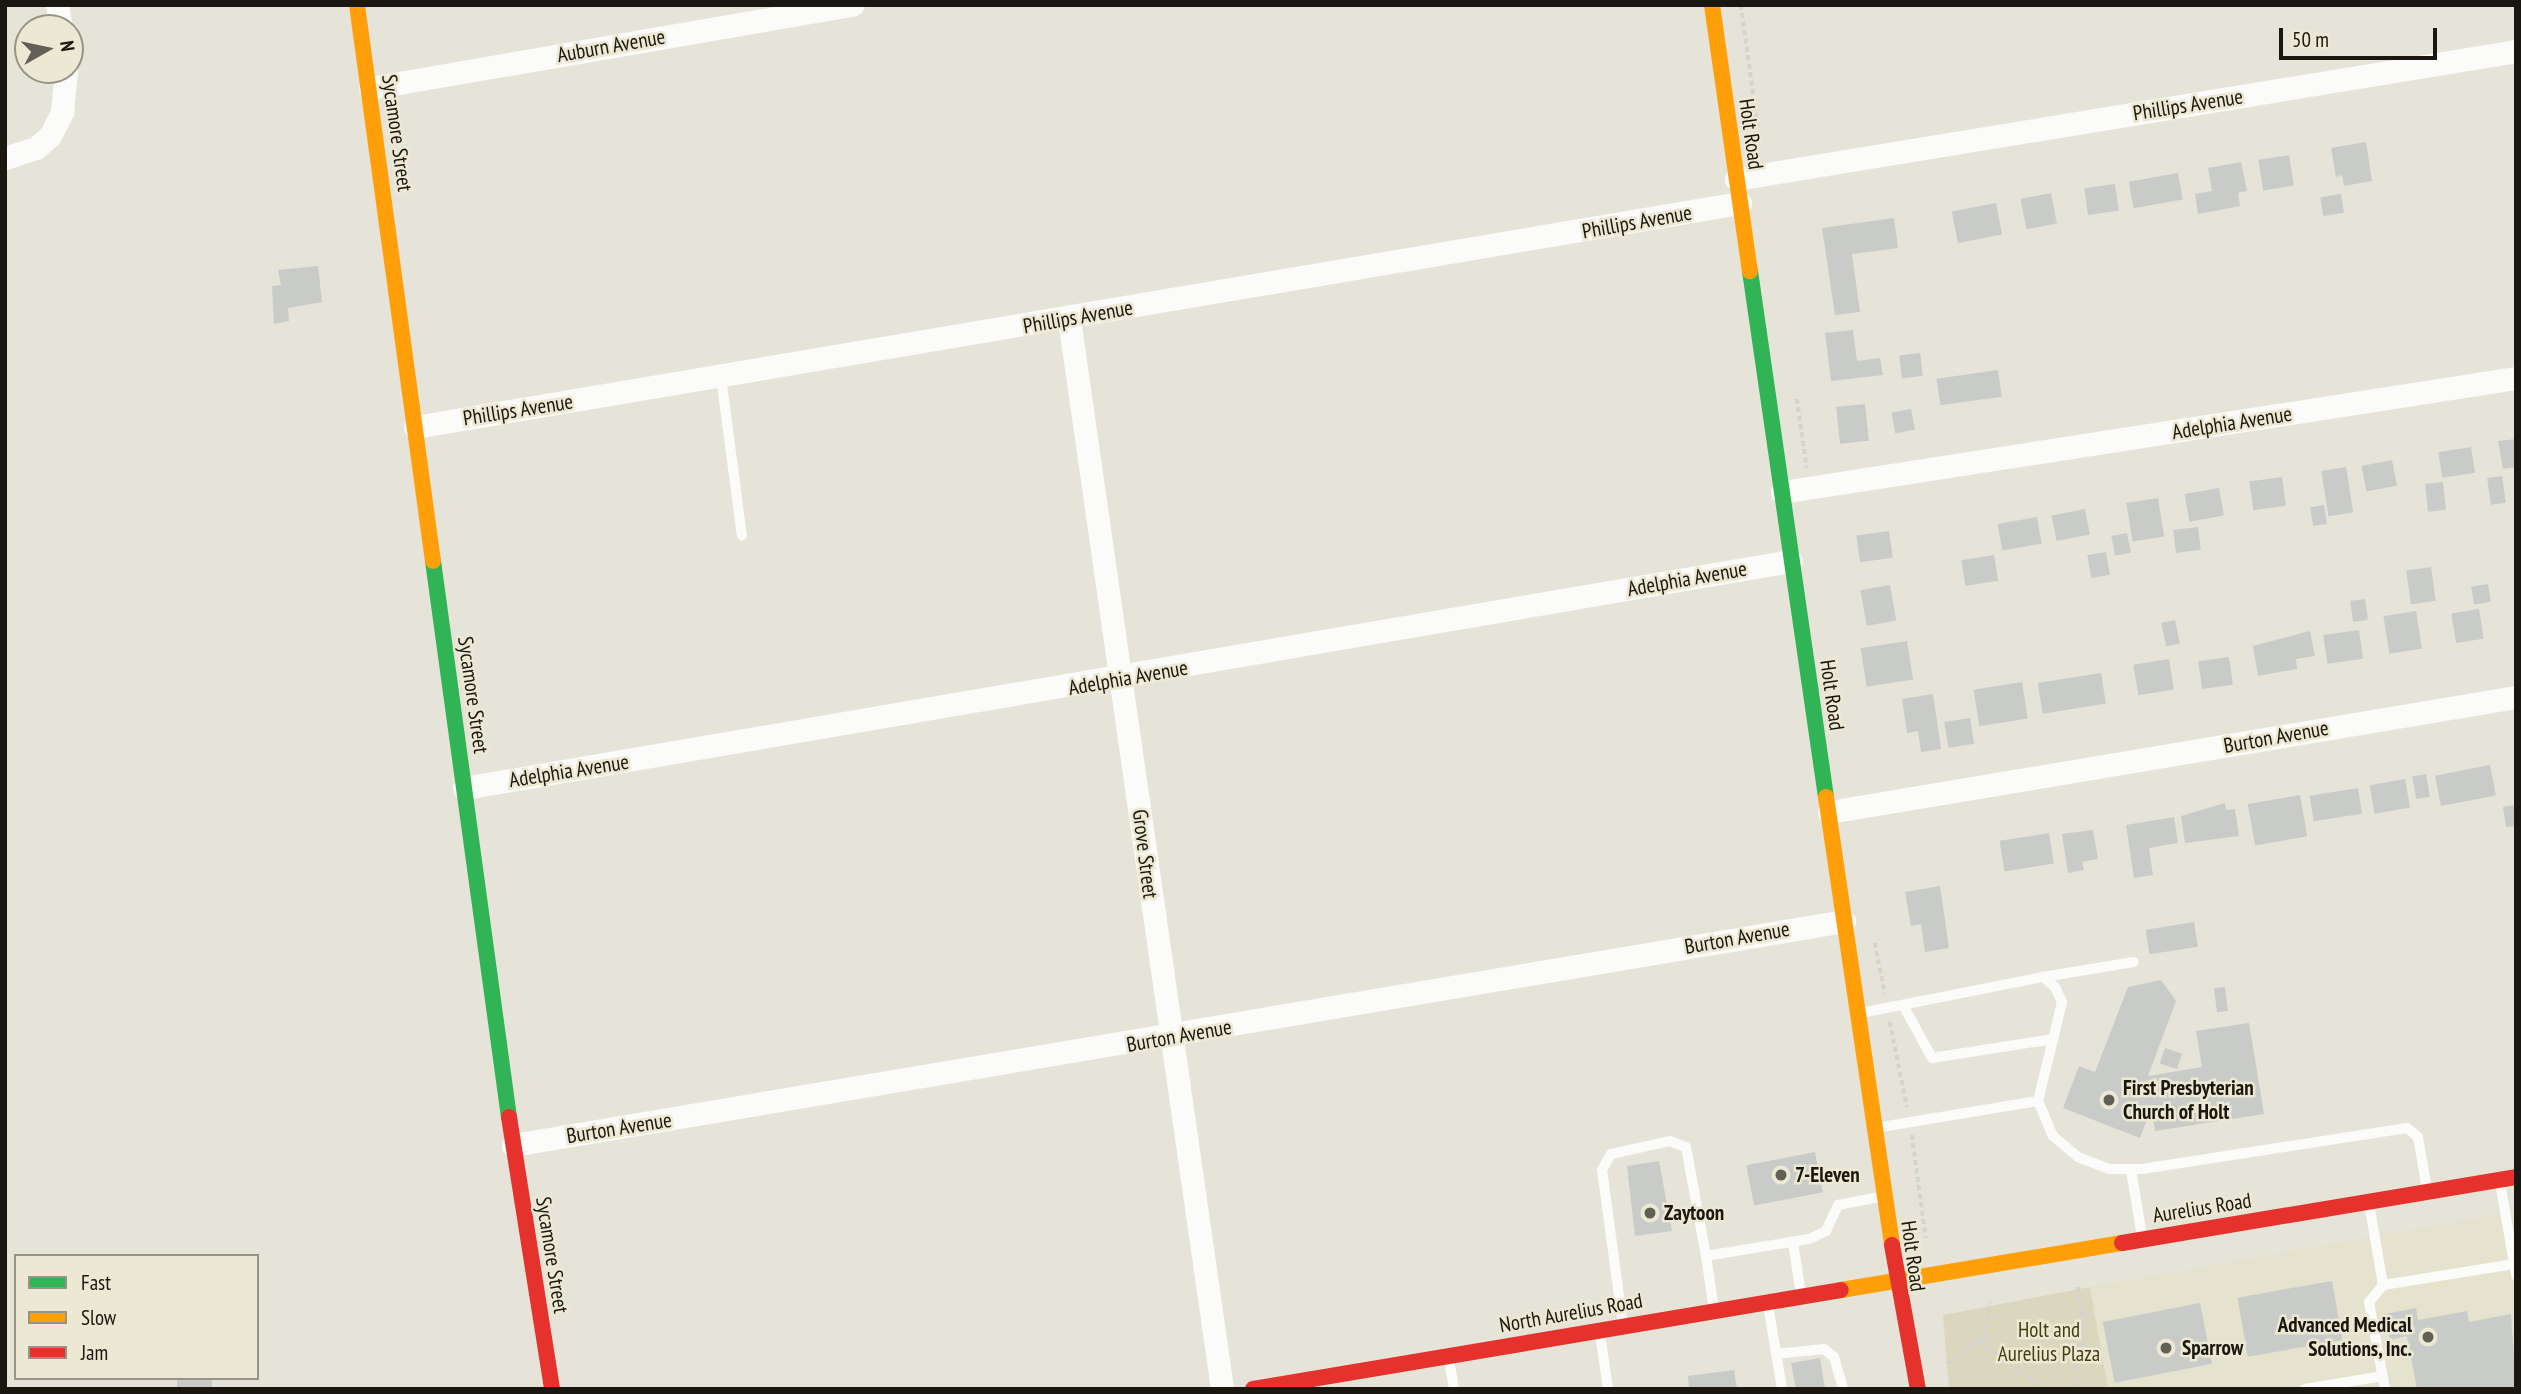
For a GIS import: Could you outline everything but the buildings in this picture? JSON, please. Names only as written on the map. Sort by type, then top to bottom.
[{"type":"street","name":"Sycamore Street","points":[[357,5],[513,1145],[552,1389]]},
{"type":"street","name":"Auburn Avenue","points":[[370,88],[853,5]]},
{"type":"street","name":"Holt Road","points":[[1712,5],[1895,1280],[1918,1389]]},
{"type":"street","name":"Phillips Avenue","points":[[1736,179],[2516,51]]},
{"type":"street","points":[[5,158],[36,148],[50,136],[62,111],[65,84]]},
{"type":"street","name":"Phillips Avenue","points":[[415,428],[1740,203]]},
{"type":"street","name":"Grove Street","points":[[1069,319],[1122,680],[1169,1038],[1222,1389]]},
{"type":"street","name":"Adelphia Avenue","points":[[1782,492],[2516,378]]},
{"type":"street","name":"Adelphia Avenue","points":[[464,788],[1122,680],[1791,561]]},
{"type":"street","name":"Burton Avenue","points":[[1829,812],[2516,697]]},
{"type":"street","name":"Burton Avenue","points":[[513,1145],[1169,1038],[1844,921]]},
{"type":"street","name":"Aurelius Road","points":[[1895,1280],[2508,1179]]},
{"type":"street","name":"North Aurelius Road","points":[[1253,1389],[1895,1280]]},
{"type":"lane","points":[[721,377],[742,536]]},
{"type":"lane","points":[[1857,1014],[2134,962]]},
{"type":"lane","points":[[2043,978],[2056,986],[2062,1002],[2038,1101],[2063,1147],[2094,1164],[2132,1170],[2407,1128],[2417,1137],[2427,1192]]},
{"type":"lane","points":[[1903,1005],[1932,1058],[2054,1039]]},
{"type":"lane","points":[[1873,1129],[2038,1101]]},
{"type":"lane","points":[[1623,1326],[1606,1161],[1618,1150],[1670,1141],[1686,1147],[1690,1154],[1714,1310]]},
{"type":"lane","points":[[2132,1170],[2142,1239]]},
{"type":"lane","points":[[2508,1179],[2516,1276]]},
{"type":"lane","points":[[1706,1256],[1793,1242],[1826,1231],[1838,1205],[1883,1197]]},
{"type":"lane","points":[[2369,1202],[2383,1285]]},
{"type":"lane","points":[[1793,1242],[1801,1296]]},
{"type":"lane","points":[[2385,1389],[2369,1302],[2383,1285],[2514,1264]]},
{"type":"lane","points":[[1767,1302],[1782,1389]]},
{"type":"lane","points":[[1600,1330],[1608,1389]]},
{"type":"lane","points":[[1776,1354],[1824,1349],[1834,1357],[1843,1389]]},
{"type":"lane","points":[[1448,1356],[1454,1389]]},
{"type":"lane","points":[[2305,1389],[2383,1376]]},
{"type":"path","points":[[1741,5],[1765,174]]},
{"type":"path","points":[[1797,394],[1810,489]]},
{"type":"path","points":[[1874,939],[1910,1123],[1926,1238]]},
{"type":"path","points":[[2073,1389],[2084,1326],[2077,1287]]},
{"type":"path","points":[[1946,1364],[1980,1342],[1990,1325],[1990,1302]]},
{"type":"path","points":[[1980,1342],[2045,1389]]},
{"type":"shaded area","points":[[2516,1211],[2516,1389],[2108,1389],[2090,1287]]},
{"type":"green space","name":"Holt and Aurelius Plaza","points":[[2090,1287],[2108,1389],[1949,1389],[1943,1315]]},
{"type":"traffic: fast","points":[[1750,271],[1826,797]]},
{"type":"traffic: fast","points":[[433,561],[509,1117]]},
{"type":"traffic: slow","points":[[357,5],[433,561]]},
{"type":"traffic: slow","points":[[1712,5],[1750,271]]},
{"type":"traffic: slow","points":[[1826,797],[1892,1245]]},
{"type":"traffic: slow","points":[[1841,1290],[2122,1243]]},
{"type":"traffic: jam","points":[[509,1117],[552,1389]]},
{"type":"traffic: jam","points":[[2122,1243],[2516,1177]]},
{"type":"traffic: jam","points":[[1892,1245],[1918,1389]]},
{"type":"traffic: jam","points":[[1253,1389],[1841,1290]]},
{"type":"place","name":"First Presbyterian Church of Holt","points":[[2109,1100]]},
{"type":"place","name":"7-Eleven","points":[[1781,1175]]},
{"type":"place","name":"Zaytoon","points":[[1650,1213]]},
{"type":"place","name":"Advanced Medical Solutions, Inc.","points":[[2428,1337]]},
{"type":"place","name":"Sparrow","points":[[2166,1348]]}]
